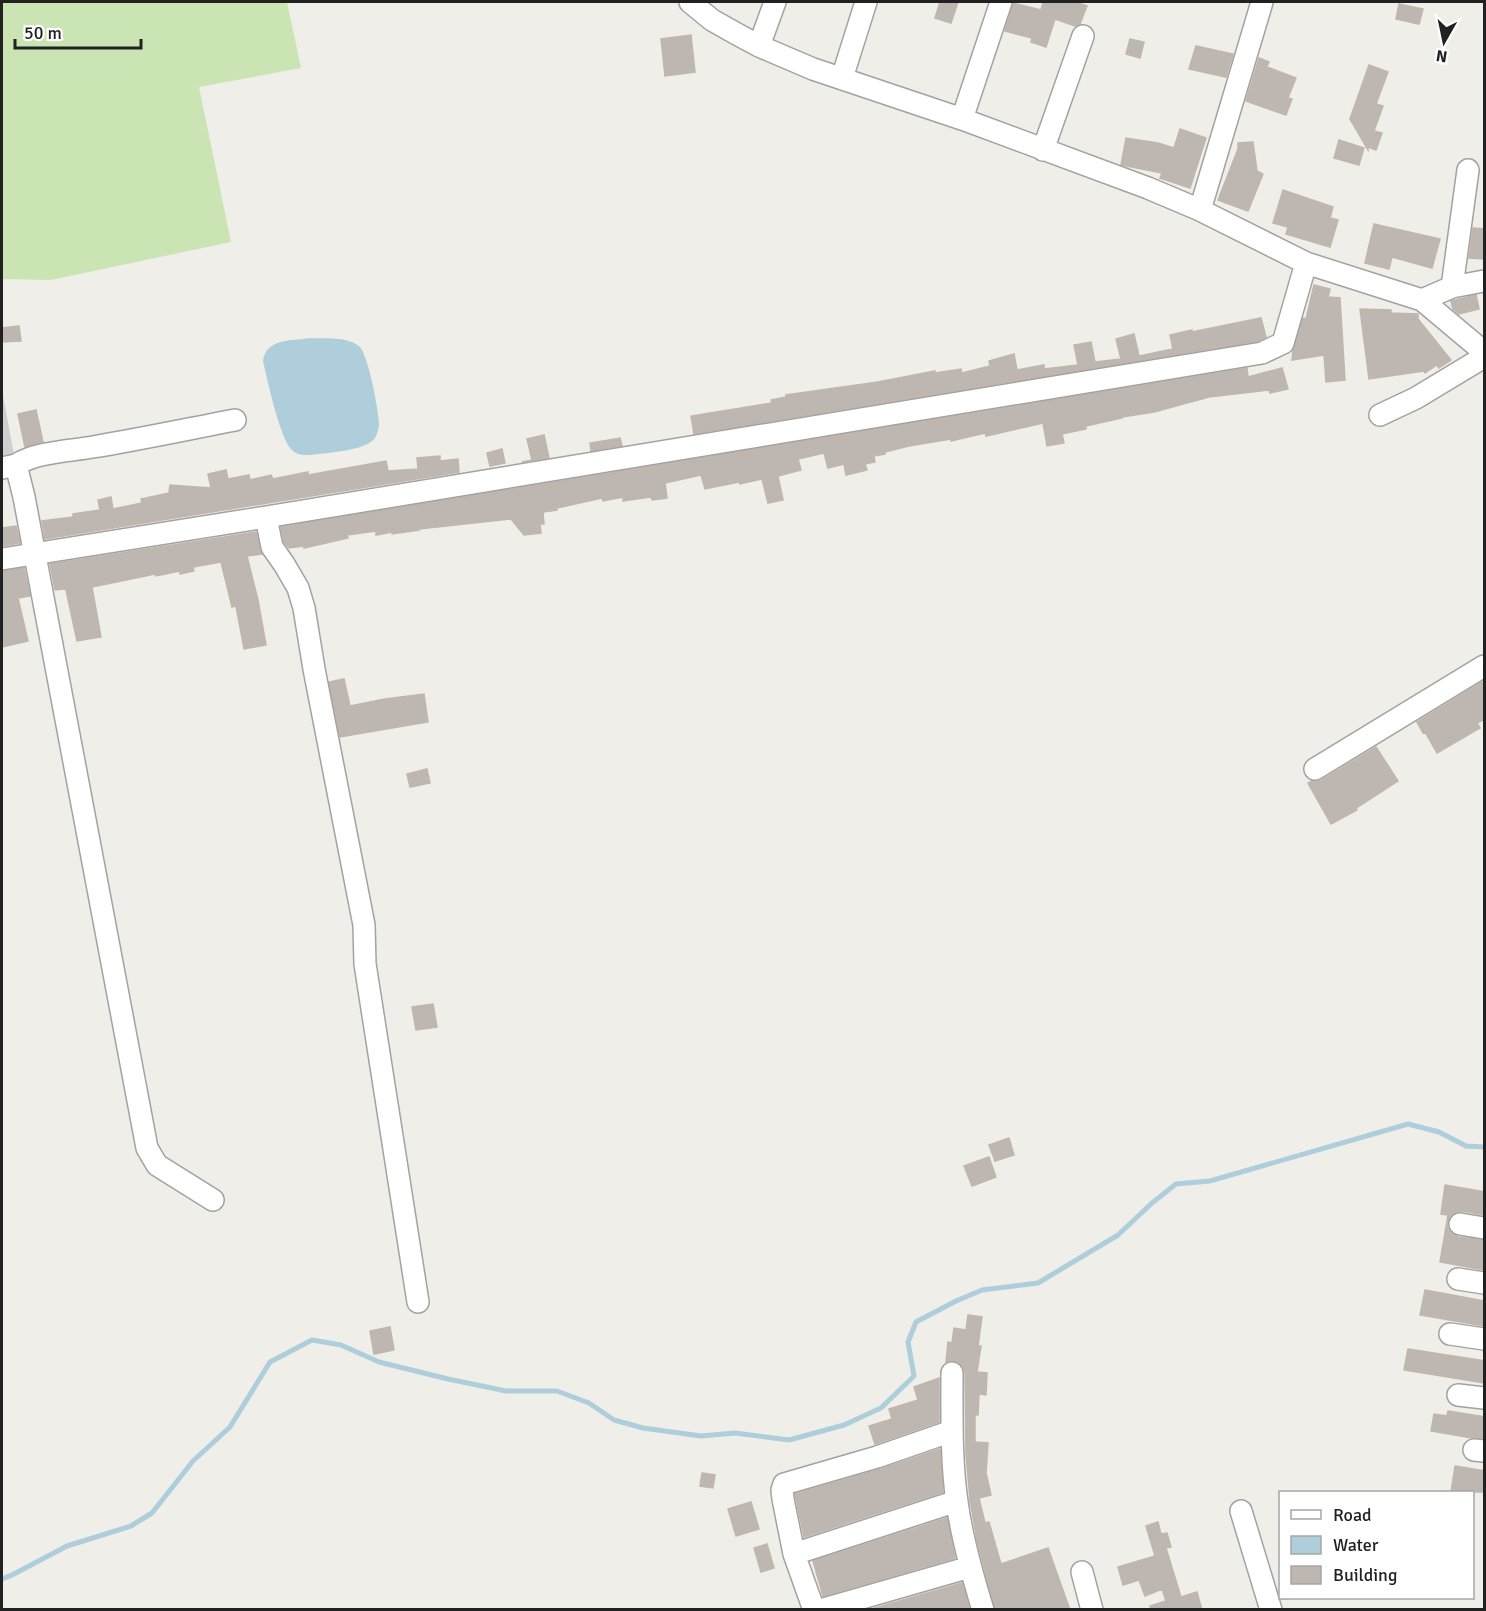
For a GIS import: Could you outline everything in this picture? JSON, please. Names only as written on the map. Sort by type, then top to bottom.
[{"type":"street","points":[[690,2],[712,20],[759,46],[813,69],[962,118],[1148,188],[1200,210],[1306,263],[1422,300],[1485,352]]},
{"type":"street","points":[[759,46],[775,2]]},
{"type":"street","points":[[842,78],[866,2]]},
{"type":"street","points":[[962,118],[1001,2]]},
{"type":"street","points":[[1200,210],[1262,2]]},
{"type":"street","points":[[1043,150],[1083,36]]},
{"type":"street","points":[[1452,287],[1468,170]]},
{"type":"street","points":[[2,559],[1263,353],[1282,343],[1306,263]]},
{"type":"street","points":[[1422,300],[1452,287],[1485,281]]},
{"type":"street","points":[[1380,415],[1416,398],[1485,357]]},
{"type":"street","points":[[213,1200],[157,1165],[147,1148],[35,554],[9,466],[42,455],[235,420]]},
{"type":"street","points":[[266,517],[272,547],[298,588],[304,608],[364,925],[365,964],[418,1302]]},
{"type":"street","points":[[1315,769],[1485,666]]},
{"type":"street","points":[[1460,1224],[1485,1228]]},
{"type":"street","points":[[1458,1279],[1485,1283]]},
{"type":"street","points":[[1450,1334],[1485,1339]]},
{"type":"street","points":[[952,1373],[952,1431],[957,1502],[970,1567],[983,1610]]},
{"type":"street","points":[[1458,1395],[1485,1398]]},
{"type":"street","points":[[814,1610],[794,1554],[783,1499],[784,1484],[877,1457],[952,1431]]},
{"type":"street","points":[[794,1554],[957,1502]]},
{"type":"street","points":[[1241,1511],[1271,1610]]},
{"type":"street","points":[[820,1610],[970,1567]]},
{"type":"street","points":[[1082,1572],[1092,1610]]},
{"type":"shaded area","points":[[2,390],[14,455],[2,457]]},
{"type":"green space","points":[[2,2],[287,2],[301,68],[199,87],[231,242],[51,280],[2,279]]},
{"type":"water","points":[[310,338],[348,341],[359,346],[362,351],[372,383],[379,425],[375,438],[367,444],[342,451],[307,455],[296,453],[287,444],[274,408],[263,361],[265,354],[274,344]]},
{"type":"building","points":[[940,2],[958,2],[951,23],[935,18]]},
{"type":"building","points":[[1043,2],[1076,2],[1087,6],[1080,24],[1075,26],[1055,19],[1046,47],[1031,42],[1032,38],[1005,31],[1013,3],[1041,10]]},
{"type":"building","points":[[1399,4],[1423,9],[1419,24],[1396,19]]},
{"type":"building","points":[[691,35],[695,72],[665,76],[661,39]]},
{"type":"building","points":[[1130,39],[1144,42],[1140,58],[1126,54]]},
{"type":"building","points":[[1196,46],[1233,54],[1226,77],[1189,69]]},
{"type":"building","points":[[1259,58],[1269,62],[1267,67],[1296,78],[1288,98],[1292,99],[1286,115],[1246,101]]},
{"type":"building","points":[[1369,65],[1388,72],[1376,104],[1383,106],[1374,131],[1382,133],[1376,150],[1368,147],[1368,150],[1350,119]]},
{"type":"building","points":[[1180,129],[1206,138],[1190,188],[1160,178],[1162,173],[1121,165],[1126,138],[1174,148]]},
{"type":"building","points":[[1339,140],[1364,148],[1359,165],[1334,158]]},
{"type":"building","points":[[1253,142],[1257,171],[1263,174],[1248,211],[1218,200],[1238,149],[1238,143]]},
{"type":"building","points":[[1283,190],[1333,207],[1330,218],[1338,220],[1330,247],[1286,234],[1288,227],[1273,223]]},
{"type":"building","points":[[1374,224],[1440,239],[1432,268],[1392,257],[1389,269],[1365,263]]},
{"type":"building","points":[[1473,228],[1485,229],[1485,259],[1469,258]]},
{"type":"building","points":[[1314,285],[1330,289],[1328,297],[1340,298],[1345,380],[1326,382],[1324,355],[1292,360],[1303,318],[1306,319]]},
{"type":"building","points":[[1476,295],[1479,309],[1459,314],[1453,309],[1451,301]]},
{"type":"building","points":[[1360,309],[1418,314],[1418,319],[1451,360],[1425,373],[1424,371],[1369,379]]},
{"type":"building","points":[[1261,318],[1266,337],[1258,341],[694,434],[691,416],[772,403],[771,400],[786,397],[786,395],[935,371],[935,373],[961,369],[962,373],[990,366],[989,361],[1014,354],[1017,370],[1044,365],[1044,369],[1078,365],[1074,345],[1091,342],[1095,362],[1121,359],[1116,339],[1134,334],[1139,356],[1173,349],[1170,335]]},
{"type":"building","points":[[19,326],[21,341],[2,342],[2,328]]},
{"type":"building","points":[[1247,368],[1248,377],[1282,368],[1288,389],[1270,393],[1269,390],[1209,397],[1154,412],[1122,417],[1062,434],[1064,443],[1047,446],[1043,423],[986,436],[985,433],[951,441],[951,439],[909,446],[874,456],[875,462],[865,464],[867,470],[846,475],[844,464],[828,468],[824,453],[798,459],[801,470],[778,476],[783,500],[768,503],[762,479],[705,489],[701,475],[665,483],[667,498],[652,500],[651,497],[623,501],[623,497],[603,501],[602,498],[543,512],[544,524],[540,524],[541,533],[524,535],[511,519],[392,534],[392,532],[376,535],[376,531],[347,535],[348,538],[304,548],[304,546],[289,548],[284,542],[281,527]]},
{"type":"building","points":[[36,410],[43,442],[25,447],[18,414]]},
{"type":"building","points":[[544,435],[549,458],[522,462],[532,460],[527,439]]},
{"type":"building","points":[[620,438],[622,446],[591,451],[590,443]]},
{"type":"building","points":[[502,449],[505,463],[490,466],[487,453]]},
{"type":"building","points":[[440,456],[440,461],[458,459],[459,472],[45,539],[42,521],[73,517],[73,514],[100,510],[98,500],[111,497],[113,509],[142,503],[141,499],[169,493],[170,485],[211,488],[208,474],[226,470],[228,479],[249,475],[250,480],[271,475],[273,479],[386,461],[388,471],[418,469],[417,458]]},
{"type":"building","points":[[16,526],[20,543],[2,546],[2,528]]},
{"type":"building","points":[[256,532],[262,554],[247,556],[266,645],[244,649],[236,606],[232,607],[221,562],[193,567],[194,571],[180,574],[180,571],[156,576],[155,574],[92,587],[101,637],[77,641],[66,590],[55,590],[50,564]]},
{"type":"building","points":[[24,568],[30,596],[18,598],[28,641],[2,647],[2,571]]},
{"type":"building","points":[[344,679],[350,706],[424,694],[428,722],[340,737],[329,682]]},
{"type":"building","points":[[1482,682],[1485,687],[1485,719],[1477,723],[1480,728],[1437,753],[1417,722]]},
{"type":"building","points":[[1376,747],[1398,781],[1356,808],[1357,810],[1331,824],[1308,783],[1322,780]]},
{"type":"building","points":[[427,769],[430,783],[410,787],[407,774]]},
{"type":"building","points":[[433,1004],[437,1027],[416,1030],[412,1007]]},
{"type":"building","points":[[1009,1138],[1014,1155],[995,1161],[989,1145]]},
{"type":"building","points":[[989,1157],[996,1177],[972,1186],[964,1166]]},
{"type":"building","points":[[1445,1185],[1485,1192],[1485,1215],[1456,1212],[1447,1222],[1448,1229],[1458,1237],[1485,1240],[1485,1270],[1440,1262],[1448,1215],[1441,1214]]},
{"type":"building","points":[[1425,1290],[1485,1301],[1485,1326],[1420,1315]]},
{"type":"building","points":[[968,1315],[982,1317],[977,1372],[987,1373],[986,1395],[979,1394],[978,1415],[975,1415],[975,1442],[988,1443],[986,1473],[991,1495],[979,1498],[985,1523],[989,1522],[1001,1564],[1048,1548],[1070,1610],[995,1610],[977,1540],[970,1500],[966,1454],[965,1372],[963,1366],[958,1362],[951,1360],[946,1362],[948,1342],[952,1343],[954,1328],[966,1330]]},
{"type":"building","points":[[390,1327],[394,1350],[374,1354],[370,1331]]},
{"type":"building","points":[[1408,1349],[1485,1361],[1485,1383],[1404,1370]]},
{"type":"building","points":[[939,1378],[939,1422],[875,1444],[869,1426],[892,1419],[889,1409],[918,1400],[914,1387]]},
{"type":"building","points":[[1448,1411],[1485,1417],[1485,1438],[1431,1431],[1434,1414],[1447,1416]]},
{"type":"building","points":[[940,1449],[943,1492],[804,1537],[795,1494]]},
{"type":"building","points":[[1455,1466],[1485,1471],[1485,1492],[1451,1491]]},
{"type":"building","points":[[702,1473],[715,1475],[713,1488],[700,1486]]},
{"type":"building","points":[[751,1502],[759,1529],[736,1536],[728,1509]]},
{"type":"building","points":[[947,1518],[955,1558],[823,1596],[813,1561]]},
{"type":"building","points":[[1158,1522],[1161,1534],[1167,1533],[1171,1547],[1166,1548],[1181,1597],[1197,1592],[1202,1610],[1151,1610],[1150,1606],[1166,1601],[1162,1589],[1145,1596],[1139,1580],[1123,1585],[1118,1567],[1155,1556],[1146,1526]]},
{"type":"building","points":[[767,1544],[774,1568],[761,1572],[754,1548]]},
{"type":"building","points":[[962,1583],[970,1610],[868,1610]]},
{"type":"waterway","points":[[2,1579],[67,1546],[131,1526],[152,1513],[193,1461],[230,1427],[270,1362],[312,1340],[341,1345],[379,1362],[448,1379],[506,1391],[557,1391],[589,1403],[614,1420],[643,1428],[701,1436],[735,1433],[789,1440],[844,1425],[881,1408],[914,1376],[908,1342],[916,1322],[982,1290],[1038,1283],[1118,1235],[1176,1184],[1210,1181],[1408,1124],[1439,1132],[1466,1146],[1484,1147]]}]
